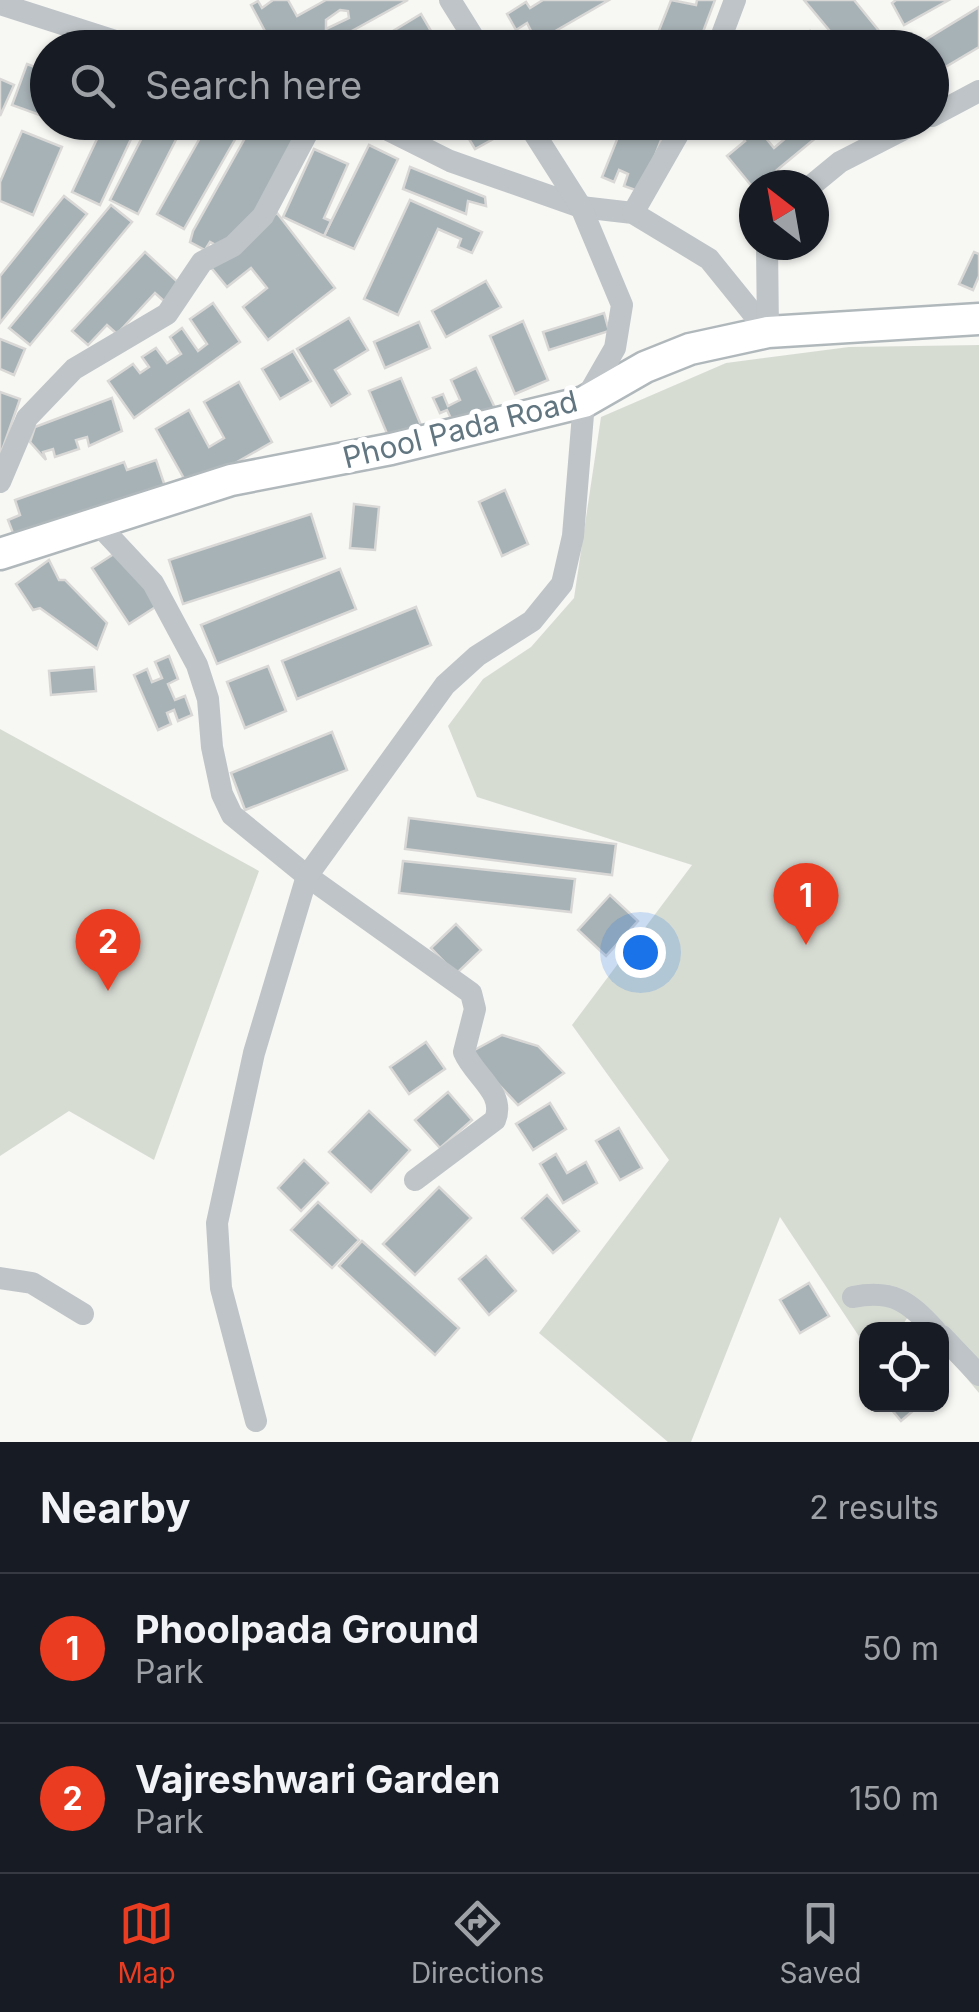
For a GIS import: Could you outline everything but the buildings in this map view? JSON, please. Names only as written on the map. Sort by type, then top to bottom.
[{"type":"street","points":[[450,0],[469,30]]},
{"type":"street","points":[[723,30],[735,0]]},
{"type":"street","points":[[0,4],[81,30]]},
{"type":"street","points":[[949,107],[979,92]]},
{"type":"street","points":[[0,482],[27,418],[74,369],[167,314],[202,262],[232,246],[263,216],[304,140]]},
{"type":"street","points":[[408,140],[450,161],[581,207],[634,213],[710,259],[768,332]]},
{"type":"street","points":[[256,1421],[221,1288],[217,1223],[254,1053],[315,882],[445,685],[478,656],[532,622],[562,584],[573,536],[584,402],[616,348],[622,305],[581,207],[538,140]]},
{"type":"street","points":[[634,213],[674,140]]},
{"type":"street","points":[[829,171],[883,140]]},
{"type":"street","points":[[768,260],[768,332]]},
{"type":"street","name":"Phool Pada Road","points":[[0,554],[231,480],[391,450],[584,402],[645,367],[690,349],[768,332],[979,319]]},
{"type":"street","points":[[98,522],[152,583],[196,665],[208,699],[212,747],[222,794],[232,815],[315,882],[470,994],[475,1009],[464,1052],[499,1110],[495,1120],[415,1180]]},
{"type":"street","points":[[0,1278],[32,1284],[82,1314]]},
{"type":"street","points":[[854,1297],[877,1292],[896,1296],[926,1322]]},
{"type":"street","points":[[949,1343],[979,1375]]},
{"type":"shaded area","points":[[979,345],[979,1393],[949,1357],[949,1322],[919,1322],[911,1312],[905,1322],[859,1322],[859,1336],[780,1217],[691,1442],[668,1442],[539,1333],[669,1160],[572,1025],[692,865],[477,797],[448,726],[483,679],[531,647],[574,598],[601,417],[726,363],[849,347]]},
{"type":"shaded area","points":[[0,729],[259,871],[154,1160],[69,1111],[0,1156]]},
{"type":"place","name":"Phoolpada Ground","points":[[806,945]]},
{"type":"place","name":"Vajreshwari Garden","points":[[108,991]]}]
